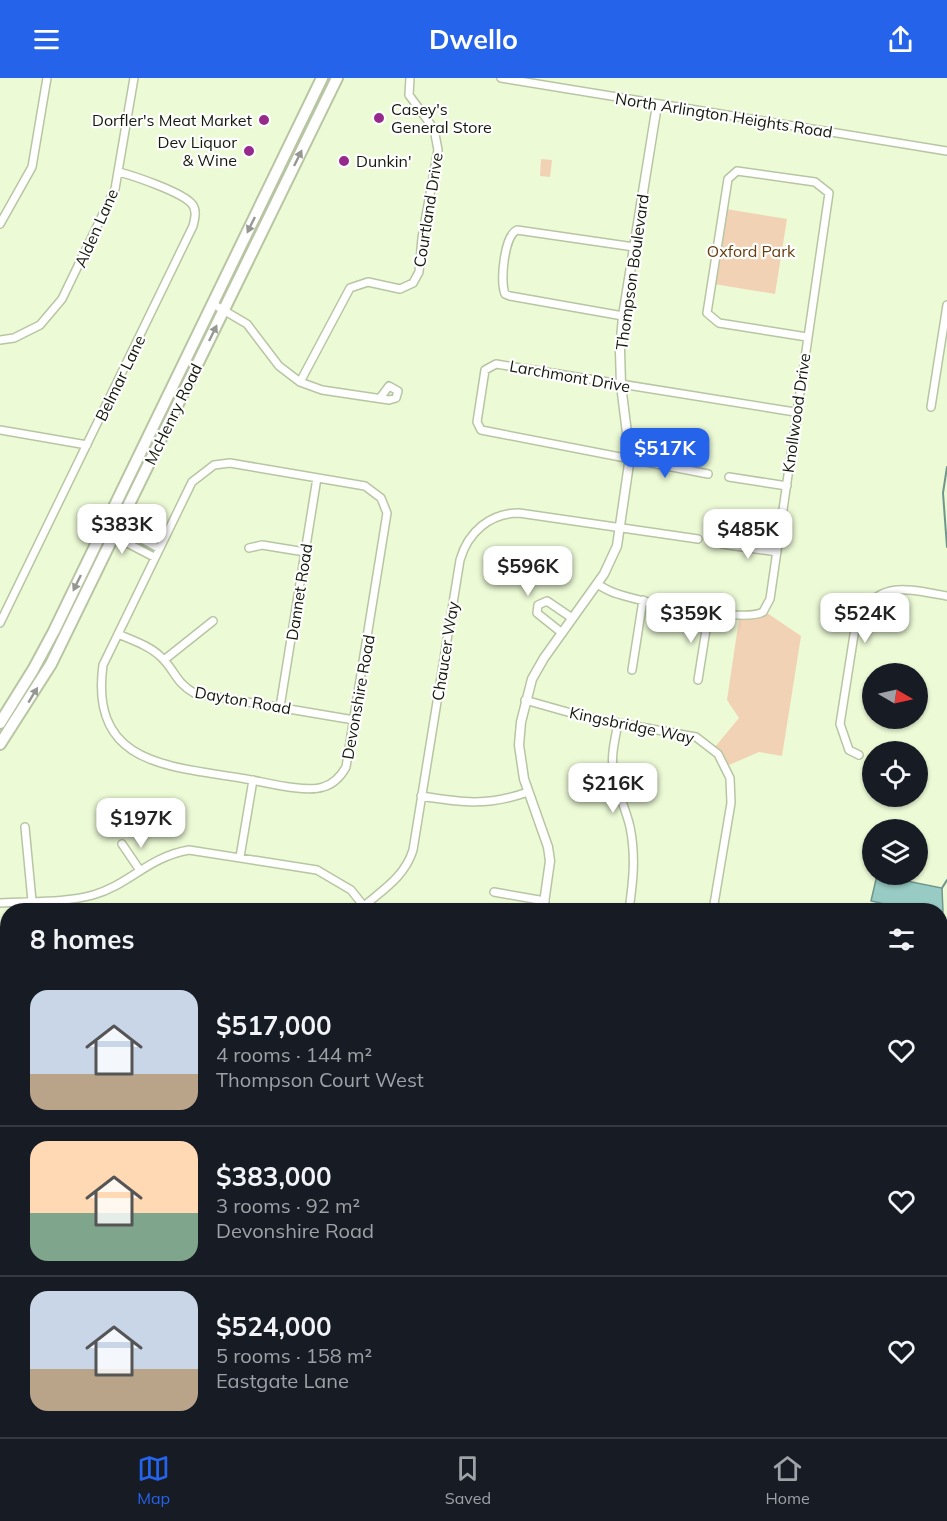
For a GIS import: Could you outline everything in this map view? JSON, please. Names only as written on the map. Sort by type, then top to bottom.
[{"type":"main road","name":"McHenry Road","points":[[0,723],[33,670],[322,78]]},
{"type":"main road","name":"McHenry Road","points":[[0,744],[51,664],[337,78]]},
{"type":"street","points":[[0,224],[32,167],[47,78]]},
{"type":"street","name":"Alden Lane","points":[[0,340],[29,332],[57,308],[110,202],[119,172],[134,78]]},
{"type":"street","name":"Courtland Drive","points":[[300,382],[350,288],[368,282],[400,289],[411,285],[419,272],[438,140],[434,129],[409,95],[410,78]]},
{"type":"street","name":"North Arlington Heights Road","points":[[501,78],[947,151]]},
{"type":"street","name":"Thompson Boulevard","points":[[545,901],[550,861],[548,847],[524,779],[519,745],[525,700],[540,665],[612,560],[622,527],[630,457],[621,385],[620,351],[623,316],[657,105]]},
{"type":"street","name":"Knollwood Drive","points":[[597,584],[615,594],[744,617],[763,612],[770,599],[787,486],[795,412],[829,201],[825,188],[814,182],[745,170],[731,174],[728,179],[707,313],[719,323],[807,337]]},
{"type":"street","name":"Belmar Lane","points":[[0,623],[195,220],[195,210],[187,200],[144,179],[119,172]]},
{"type":"street","points":[[623,316],[505,294],[501,284],[509,237],[517,230],[634,247]]},
{"type":"street","points":[[213,304],[247,324],[279,366],[300,382],[322,390],[380,398]]},
{"type":"street","points":[[932,406],[947,305]]},
{"type":"street","name":"Larchmont Drive","points":[[630,457],[481,430],[477,422],[485,370],[496,364],[795,412]]},
{"type":"street","points":[[0,430],[87,445]]},
{"type":"street","points":[[630,457],[640,462],[708,474]]},
{"type":"street","name":"Devonshire Road","points":[[231,463],[317,478],[371,489],[381,498],[387,513],[346,767],[340,776],[328,785],[307,788],[165,765],[144,758],[114,733],[105,717],[101,683],[103,665],[192,482],[214,465],[231,463]]},
{"type":"street","points":[[729,477],[787,486]]},
{"type":"street","name":"Dannet Road","points":[[280,706],[317,478]]},
{"type":"street","name":"Chaucer Way","points":[[371,903],[397,879],[409,861],[460,560],[472,535],[484,524],[511,513],[698,539]]},
{"type":"street","points":[[104,525],[154,557]]},
{"type":"street","points":[[104,525],[159,548]]},
{"type":"street","points":[[722,544],[777,552]]},
{"type":"street","points":[[249,548],[262,545],[305,552]]},
{"type":"street","points":[[859,755],[849,750],[840,724],[856,622],[863,608],[880,594],[892,590],[903,589],[947,596]]},
{"type":"street","points":[[632,670],[643,600]]},
{"type":"street","points":[[562,633],[537,613],[538,605],[547,601],[572,618]]},
{"type":"street","points":[[698,680],[709,611]]},
{"type":"street","points":[[164,660],[213,621]]},
{"type":"street","name":"Dayton Road","points":[[118,634],[152,650],[164,660],[181,686],[194,693],[354,720]]},
{"type":"street","name":"Kingsbridge Way","points":[[525,700],[618,723],[696,737],[709,745],[724,764],[730,777],[731,803],[714,903]]},
{"type":"street","points":[[618,723],[612,764],[630,828],[634,852],[634,878],[630,903]]},
{"type":"street","points":[[240,857],[253,780]]},
{"type":"street","points":[[421,796],[483,803],[504,800],[528,792]]},
{"type":"street","points":[[25,827],[32,901]]},
{"type":"street","points":[[122,844],[139,869]]},
{"type":"street","points":[[0,903],[93,895],[170,853],[189,850],[317,870],[351,890],[362,903]]},
{"type":"street","points":[[494,892],[545,901]]},
{"type":"green space","points":[[541,159],[552,160],[550,177],[540,176]]},
{"type":"green space","name":"Oxford Park","points":[[726,209],[787,219],[775,294],[714,284]]},
{"type":"green space","points":[[767,613],[801,636],[782,756],[759,752],[729,765],[715,747],[739,718],[727,700],[739,619],[756,618]]},
{"type":"water","points":[[875,885],[927,885],[942,888],[943,903],[871,901]]},
{"type":"waterway","points":[[947,467],[943,493],[947,547]]},
{"type":"waterway","points":[[942,888],[947,880]]},
{"type":"place","name":"Casey's General Store","points":[[379,118]]},
{"type":"place","name":"Dorfler's Meat Market","points":[[264,120]]},
{"type":"place","name":"Dev Liquor & Wine","points":[[249,151]]},
{"type":"place","name":"Dunkin'","points":[[344,161]]}]
